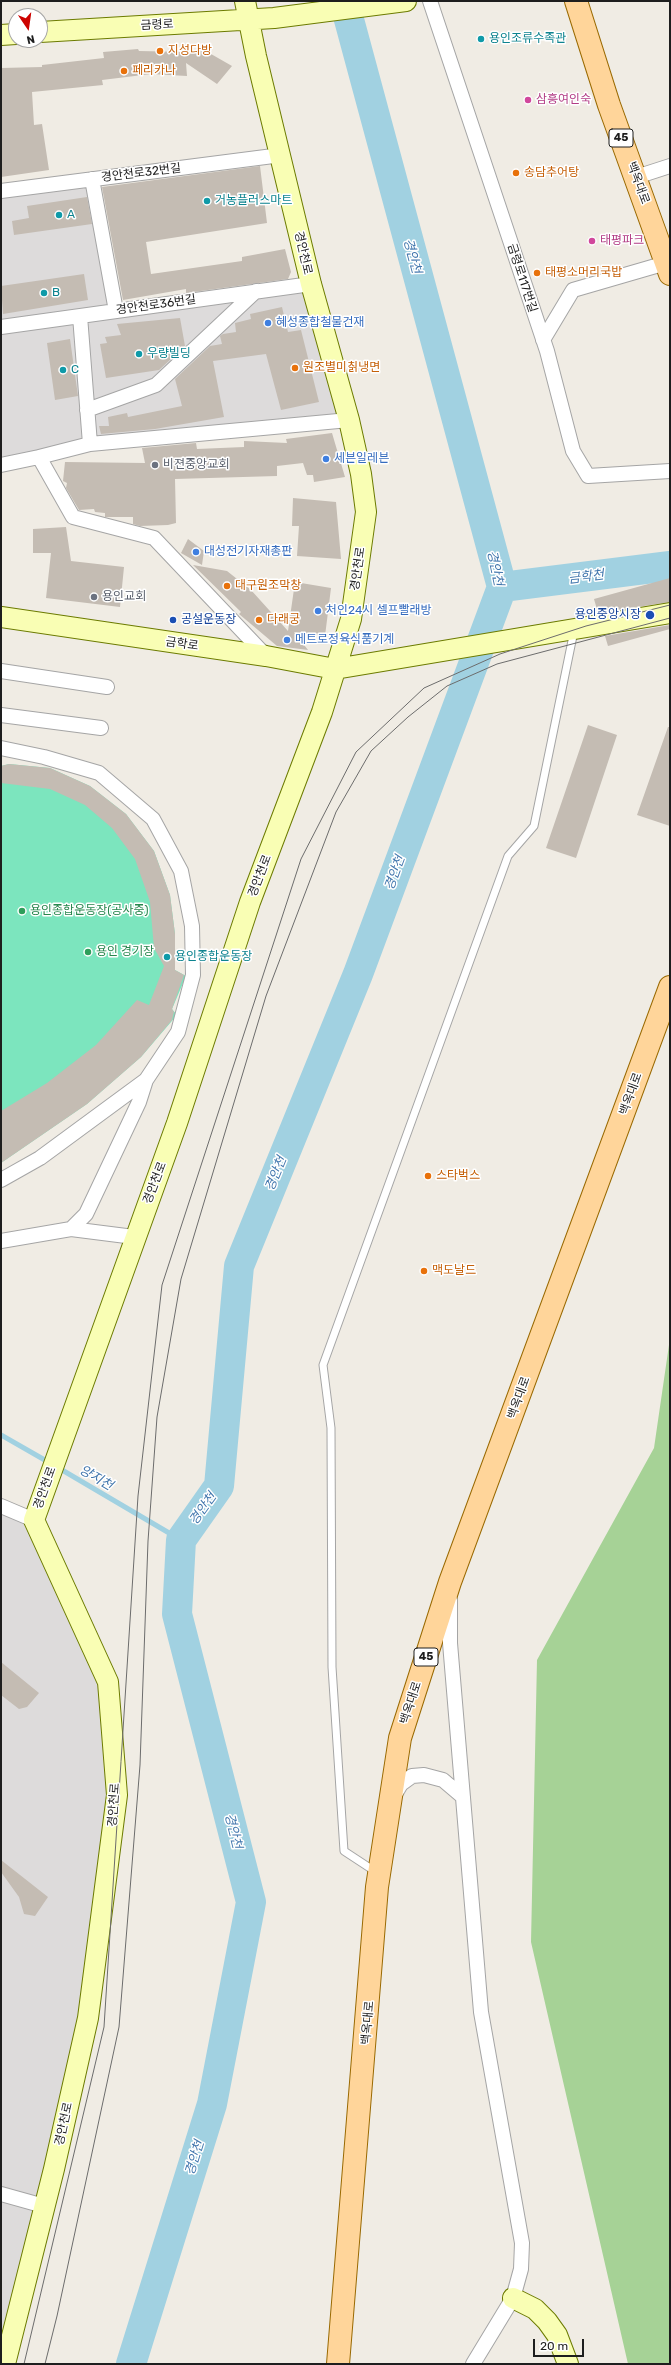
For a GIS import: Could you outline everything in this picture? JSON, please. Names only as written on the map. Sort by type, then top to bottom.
[{"type":"main road","name":"금령로","points":[[48,31],[247,10],[274,18],[406,1]]},
{"type":"main road","name":"백옥대로","points":[[576,1],[609,105],[668,268]]},
{"type":"main road","name":"경안천로","points":[[5,2364],[88,2018],[118,1794],[108,1682],[36,1512],[134,1237],[177,1123],[250,902],[322,712],[351,619],[366,512],[361,474],[349,420],[311,284],[247,10]]},
{"type":"main road","name":"금학로","points":[[1,617],[266,656],[336,669],[670,613]]},
{"type":"main road","name":"백옥대로","points":[[338,2364],[379,1874],[400,1738],[450,1582],[670,987]]},
{"type":"main road","points":[[513,2298],[536,2309],[547,2321],[557,2335],[568,2364]]},
{"type":"street","name":"금령로117번길","points":[[430,1],[543,340],[573,451],[588,476],[670,471]]},
{"type":"street","name":"경안천로32번길","points":[[1,191],[281,155]]},
{"type":"street","points":[[636,177],[670,166]]},
{"type":"street","points":[[92,179],[116,311]]},
{"type":"street","points":[[543,340],[573,290],[668,268]]},
{"type":"street","name":"경안천로36번길","points":[[1,327],[311,284]]},
{"type":"street","points":[[87,410],[156,385],[256,291]]},
{"type":"street","points":[[80,316],[90,444]]},
{"type":"street","points":[[1,465],[90,444],[349,420]]},
{"type":"street","points":[[39,456],[73,517],[154,538],[266,656]]},
{"type":"street","points":[[1,671],[107,687]]},
{"type":"street","points":[[1,715],[101,728]]},
{"type":"street","points":[[1,748],[44,756],[99,773],[154,819],[181,871],[192,926],[193,975],[178,1032],[146,1080],[139,1102],[86,1214],[70,1229]]},
{"type":"street","points":[[1,1180],[40,1158],[146,1080]]},
{"type":"street","points":[[1,1241],[70,1229],[134,1237]]},
{"type":"street","points":[[1,1506],[36,1512]]},
{"type":"street","points":[[450,1582],[450,1644],[471,1911],[481,2012],[522,2243],[521,2269],[513,2298],[473,2364]]},
{"type":"street","points":[[390,1802],[401,1784],[412,1776],[443,1780],[463,1797]]},
{"type":"street","points":[[1,2194],[44,2206]]},
{"type":"lane","points":[[379,1874],[344,1851],[332,1667],[331,1428],[322,1365],[508,856],[534,826],[575,629]]},
{"type":"shaded area","points":[[89,181],[116,311],[80,316],[88,445],[1,465],[1,192]]},
{"type":"shaded area","points":[[305,290],[337,416],[92,444],[89,409],[164,387],[258,299]]},
{"type":"shaded area","points":[[254,292],[156,384],[88,409],[81,316]]},
{"type":"shaded area","points":[[1,1506],[34,1520],[104,1672],[117,1795],[44,2206],[1,2364]]},
{"type":"green space","name":"용인 경기장","points":[[9,764],[50,768],[90,786],[126,814],[154,851],[170,895],[175,934],[175,970],[186,976],[172,1009],[177,1015],[141,1057],[87,1104],[1,1163],[1,766]]},
{"type":"green space","points":[[670,1338],[670,2364],[628,2364],[531,1942],[537,1660],[654,1448]]},
{"type":"building","points":[[138,49],[139,51],[186,52],[204,50],[232,66],[217,84],[186,63],[187,76],[151,74],[102,80],[103,85],[32,92],[34,125],[42,124],[49,170],[1,177],[1,68],[42,67],[42,65],[104,58],[103,52]]},
{"type":"building","points":[[260,166],[267,223],[146,242],[151,274],[242,261],[242,257],[285,249],[291,272],[288,279],[186,293],[186,289],[123,300],[102,187]]},
{"type":"building","name":"A","points":[[87,197],[92,224],[14,235],[12,221],[29,218],[27,206]]},
{"type":"building","name":"B","points":[[84,274],[88,300],[3,314],[1,286]]},
{"type":"building","points":[[282,307],[288,332],[301,330],[319,402],[281,410],[266,354],[213,361],[224,417],[155,429],[101,434],[99,426],[109,426],[108,417],[127,413],[128,417],[182,406],[175,379],[210,346],[222,344],[220,336],[223,334],[236,332],[235,323],[251,319],[250,314]]},
{"type":"building","name":"우량빌딩","points":[[180,318],[185,346],[159,370],[106,378],[100,344],[107,343],[105,337],[121,335],[117,324]]},
{"type":"building","name":"C","points":[[70,339],[78,396],[55,400],[47,343]]},
{"type":"building","points":[[332,433],[345,477],[314,482],[313,475],[307,475],[303,463],[277,466],[277,476],[175,479],[176,523],[168,525],[140,526],[133,524],[133,517],[105,517],[105,513],[95,512],[94,509],[79,510],[66,488],[67,483],[63,481],[65,462],[145,463],[142,448],[196,443],[197,449],[244,447],[244,441],[287,443],[286,439]]},
{"type":"building","points":[[293,498],[336,502],[341,559],[297,556],[299,526],[292,526]]},
{"type":"building","name":"용인교회","points":[[66,527],[71,561],[124,567],[120,607],[46,598],[51,553],[33,553],[33,529]]},
{"type":"building","points":[[188,539],[204,551],[202,565],[181,553]]},
{"type":"building","points":[[193,565],[227,571],[251,590],[288,631],[295,582],[331,588],[325,636],[294,632],[308,650],[277,646],[239,614],[241,612]]},
{"type":"building","points":[[670,578],[670,602],[598,613],[594,599]]},
{"type":"building","points":[[670,625],[670,629],[608,646],[605,636]]},
{"type":"building","points":[[588,725],[617,735],[576,858],[546,848]]},
{"type":"building","points":[[668,727],[670,727],[670,826],[637,815]]},
{"type":"building","name":"용인종합운동장","points":[[9,764],[50,768],[90,786],[126,814],[154,851],[170,895],[175,934],[175,970],[184,975],[172,1009],[174,1012],[172,1020],[141,1057],[87,1104],[1,1163],[1,1111],[47,1083],[96,1045],[137,1000],[149,1005],[164,966],[154,948],[150,902],[135,859],[112,828],[85,805],[50,789],[1,783],[1,766]]},
{"type":"building","points":[[1,1662],[39,1693],[27,1707],[19,1709],[1,1695]]},
{"type":"building","points":[[1,1860],[48,1897],[35,1916],[24,1914],[19,1897],[1,1872]]},
{"type":"waterway","name":"경안천","points":[[131,2364],[212,2104],[251,1902],[177,1614],[181,1540],[219,1486],[239,1266],[358,974],[502,587],[344,1]]},
{"type":"waterway","name":"금학천","points":[[502,587],[670,566]]},
{"type":"waterway","name":"양지천","points":[[1,1435],[50,1463]]},
{"type":"waterway","name":"양지천","points":[[57,1467],[181,1540]]},
{"type":"tram line","points":[[24,2364],[104,2027],[138,1496],[162,1285],[301,859],[356,752],[424,688],[500,654],[586,626],[670,605]]},
{"type":"tram line","points":[[45,2364],[57,2316],[119,2027],[140,1765],[148,1541],[157,1417],[181,1279],[266,996],[336,812],[371,751],[408,717],[447,686],[497,664],[670,618]]},
{"type":"place","name":"용인조류수족관","points":[[481,39]]},
{"type":"place","name":"지성다방","points":[[160,51]]},
{"type":"place","name":"페리카나","points":[[124,71]]},
{"type":"place","name":"삼흥여인숙","points":[[528,100]]},
{"type":"place","name":"송담추어탕","points":[[516,173]]},
{"type":"place","name":"거농플러스마트","points":[[207,201]]},
{"type":"place","name":"A","points":[[59,215]]},
{"type":"place","name":"태평파크","points":[[592,241]]},
{"type":"place","name":"태평소머리국밥","points":[[537,273]]},
{"type":"place","name":"B","points":[[44,293]]},
{"type":"place","name":"혜성종합철물건재","points":[[268,323]]},
{"type":"place","name":"우량빌딩","points":[[139,354]]},
{"type":"place","name":"원조별미칡냉면","points":[[295,368]]},
{"type":"place","name":"C","points":[[63,370]]},
{"type":"place","name":"세븐일레븐","points":[[326,459]]},
{"type":"place","name":"비젼중앙교회","points":[[155,465]]},
{"type":"place","name":"대성전기자재총판","points":[[196,552]]},
{"type":"place","name":"대구원조막창","points":[[227,586]]},
{"type":"place","name":"용인교회","points":[[94,597]]},
{"type":"place","name":"처인24시 셀프빨래방","points":[[318,611]]},
{"type":"place","name":"용인중앙시장","points":[[650,615]]},
{"type":"place","name":"공설운동장","points":[[173,620]]},
{"type":"place","name":"다래궁","points":[[259,620]]},
{"type":"place","name":"메트로정육식품기계","points":[[287,640]]},
{"type":"place","name":"용인종합운동장(공사중)","points":[[22,911]]},
{"type":"place","name":"용인 경기장","points":[[88,952]]},
{"type":"place","name":"용인종합운동장","points":[[167,957]]},
{"type":"place","name":"스타벅스","points":[[428,1176]]},
{"type":"place","name":"맥도날드","points":[[424,1271]]}]
